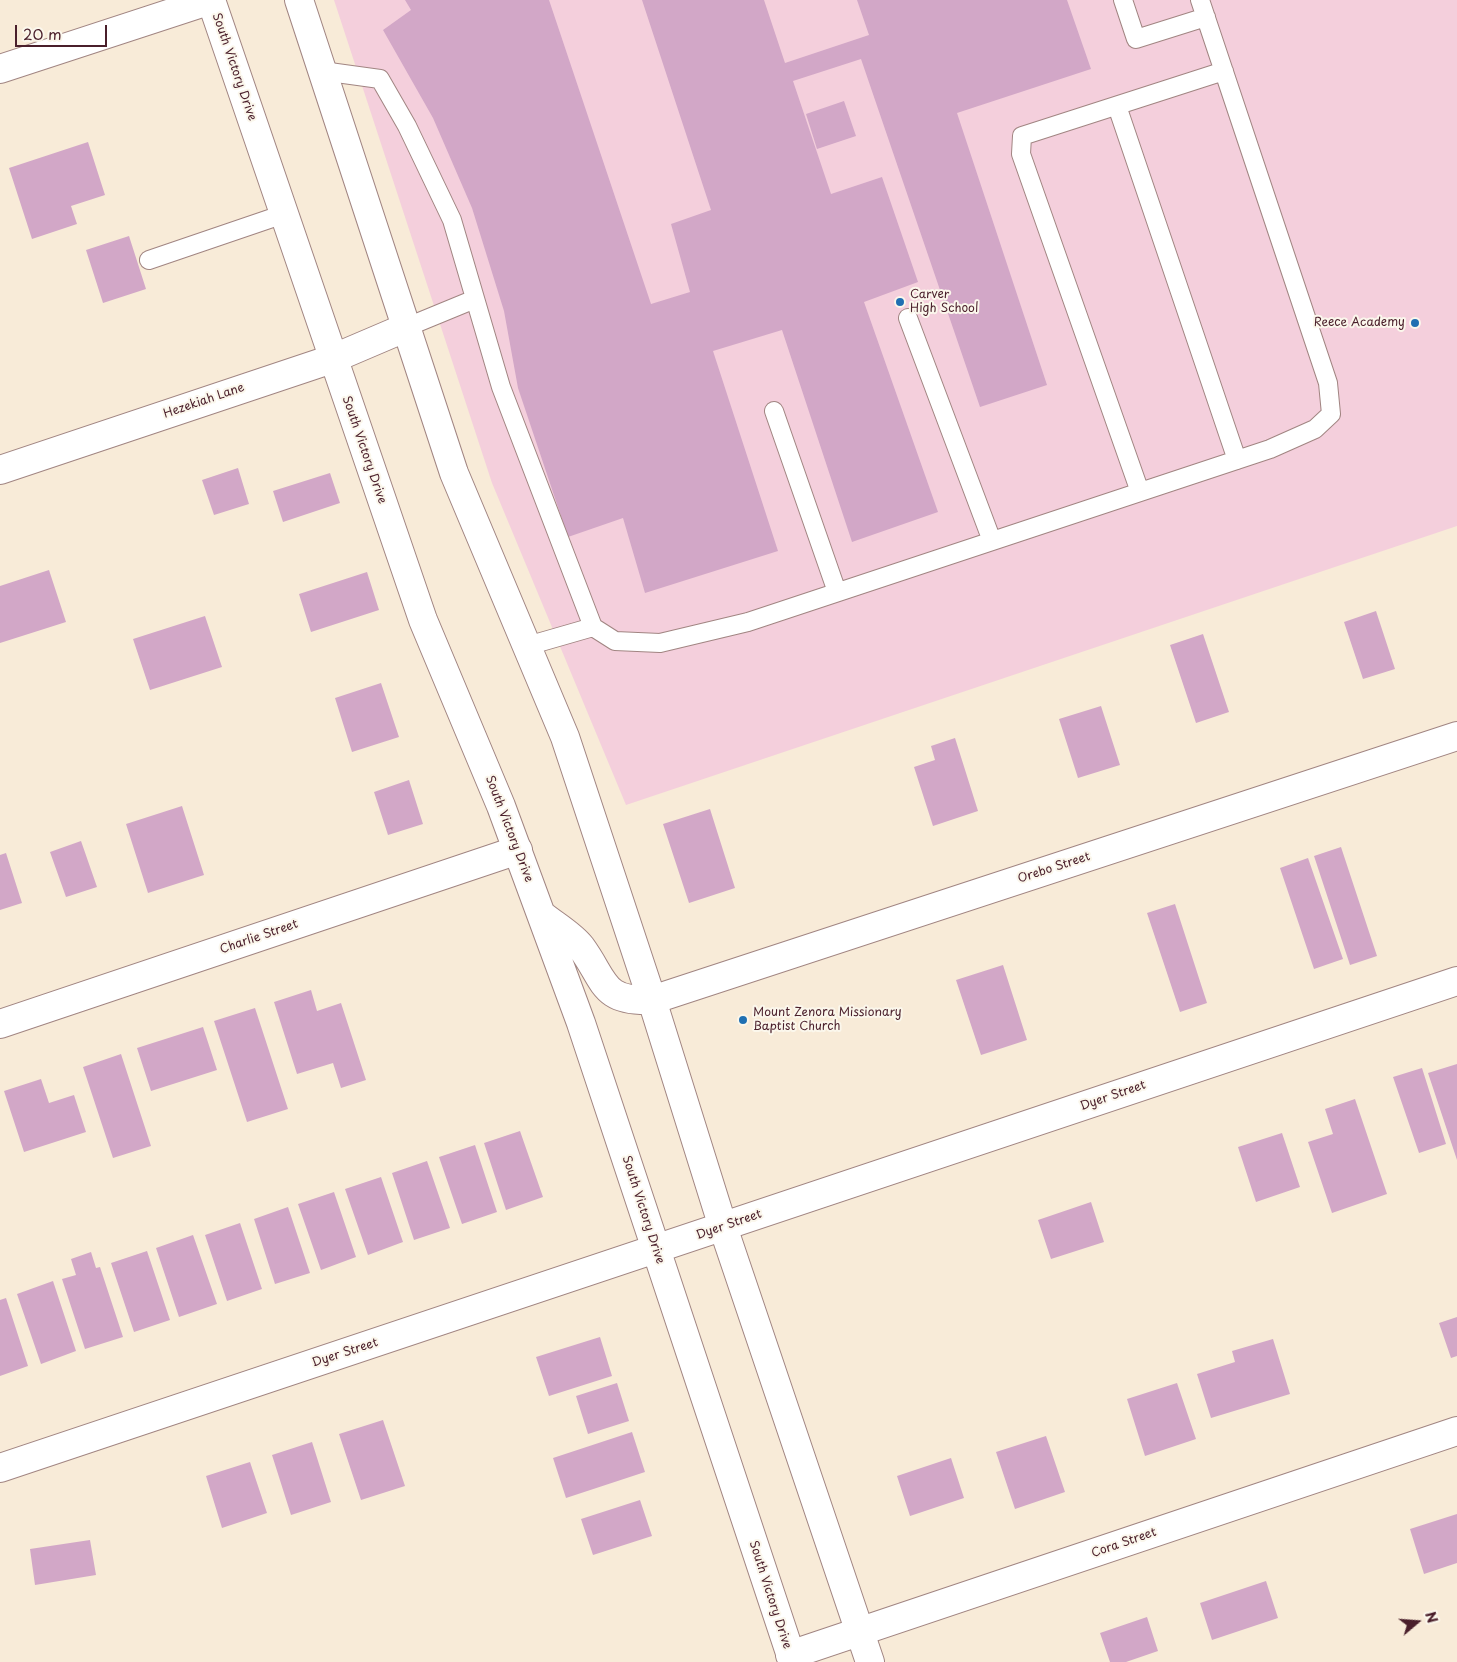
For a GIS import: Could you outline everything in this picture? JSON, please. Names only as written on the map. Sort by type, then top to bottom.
[{"type":"street","points":[[0,70],[211,0]]},
{"type":"street","name":"South Victory Drive","points":[[211,0],[332,359],[423,620],[518,850],[542,915],[656,1250],[791,1658]]},
{"type":"street","points":[[299,0],[454,473],[565,737],[652,1000],[723,1227],[870,1662]]},
{"type":"street","name":"Hezekiah Lane","points":[[0,470],[332,359],[407,327]]},
{"type":"street","name":"Orebo Street","points":[[542,915],[580,946],[601,981],[614,994],[630,1001],[652,1000],[1457,736]]},
{"type":"street","name":"Charlie Street","points":[[0,1024],[518,850]]},
{"type":"street","name":"Dyer Street","points":[[0,1468],[1457,981]]},
{"type":"street","name":"Cora Street","points":[[791,1658],[859,1632],[1457,1431]]},
{"type":"lane","points":[[1122,0],[1136,39],[1206,17]]},
{"type":"lane","points":[[322,71],[380,79],[407,126],[452,220],[501,387],[593,627],[615,640],[660,643],[748,622],[1270,449],[1315,429],[1331,414],[1328,383],[1200,0]]},
{"type":"lane","points":[[1140,492],[1021,154],[1022,136],[1224,71]]},
{"type":"lane","points":[[1117,106],[1237,460]]},
{"type":"lane","points":[[149,260],[284,214]]},
{"type":"lane","points":[[407,327],[475,299]]},
{"type":"lane","points":[[908,318],[992,541]]},
{"type":"lane","points":[[774,411],[837,592]]},
{"type":"lane","points":[[526,646],[593,627]]},
{"type":"shaded area","name":"Carver High School","points":[[334,0],[1457,0],[1457,526],[626,805],[492,483]]},
{"type":"building","points":[[405,0],[549,0],[651,304],[690,292],[671,224],[711,210],[642,0],[764,0],[785,63],[869,35],[857,0],[1067,0],[1091,69],[957,113],[1047,385],[980,407],[861,59],[793,81],[831,194],[882,177],[918,282],[864,302],[938,512],[852,542],[782,330],[713,351],[778,551],[645,593],[623,518],[568,537],[518,388],[504,311],[472,208],[433,118],[383,30],[411,10]]},
{"type":"building","points":[[844,101],[856,136],[817,149],[806,114]]},
{"type":"building","points":[[88,142],[105,195],[71,206],[77,224],[32,239],[9,168]]},
{"type":"building","points":[[129,236],[146,289],[103,303],[86,250]]},
{"type":"building","points":[[238,468],[249,504],[214,515],[202,480]]},
{"type":"building","points":[[330,473],[340,503],[283,522],[273,491]]},
{"type":"building","points":[[49,570],[66,622],[0,643],[0,586]]},
{"type":"building","points":[[367,572],[379,610],[311,632],[299,594]]},
{"type":"building","points":[[1376,611],[1395,669],[1363,679],[1344,622]]},
{"type":"building","points":[[205,616],[222,667],[150,690],[133,639]]},
{"type":"building","points":[[1203,634],[1229,712],[1196,723],[1170,645]]},
{"type":"building","points":[[381,683],[399,737],[352,752],[335,698]]},
{"type":"building","points":[[1101,706],[1120,765],[1078,778],[1059,719]]},
{"type":"building","points":[[955,738],[978,811],[933,826],[914,767],[935,760],[931,746]]},
{"type":"building","points":[[409,780],[423,824],[388,835],[374,792]]},
{"type":"building","points":[[182,806],[204,875],[148,893],[126,824]]},
{"type":"building","points":[[710,809],[735,888],[689,903],[663,824]]},
{"type":"building","points":[[81,841],[97,887],[66,897],[50,852]]},
{"type":"building","points":[[1341,847],[1377,956],[1350,965],[1314,856]]},
{"type":"building","points":[[6,853],[22,903],[0,910],[0,855]]},
{"type":"building","points":[[1308,858],[1343,959],[1314,969],[1280,868]]},
{"type":"building","points":[[1175,904],[1207,1003],[1180,1012],[1147,913]]},
{"type":"building","points":[[1003,965],[1027,1040],[981,1055],[956,980]]},
{"type":"building","points":[[311,990],[317,1011],[341,1003],[366,1080],[341,1088],[333,1063],[297,1074],[274,1002]]},
{"type":"building","points":[[255,1008],[288,1109],[247,1122],[214,1021]]},
{"type":"building","points":[[203,1027],[217,1070],[151,1091],[137,1048]]},
{"type":"building","points":[[121,1054],[151,1146],[113,1158],[83,1067]]},
{"type":"building","points":[[1457,1064],[1457,1160],[1428,1073]]},
{"type":"building","points":[[1422,1068],[1446,1144],[1419,1153],[1393,1077]]},
{"type":"building","points":[[41,1079],[49,1103],[74,1095],[86,1132],[24,1152],[4,1091]]},
{"type":"building","points":[[1355,1099],[1387,1194],[1332,1213],[1308,1142],[1333,1134],[1325,1109]]},
{"type":"building","points":[[520,1131],[543,1197],[506,1210],[484,1143]]},
{"type":"building","points":[[1282,1133],[1300,1187],[1256,1202],[1238,1147]]},
{"type":"building","points":[[475,1145],[497,1212],[462,1224],[439,1157]]},
{"type":"building","points":[[427,1161],[450,1228],[414,1240],[392,1173]]},
{"type":"building","points":[[381,1177],[403,1242],[368,1255],[345,1189]]},
{"type":"building","points":[[334,1192],[356,1257],[321,1270],[298,1204]]},
{"type":"building","points":[[1091,1202],[1104,1242],[1051,1259],[1038,1220]]},
{"type":"building","points":[[288,1207],[310,1273],[275,1284],[254,1219]]},
{"type":"building","points":[[240,1223],[262,1289],[227,1301],[205,1235]]},
{"type":"building","points":[[193,1235],[217,1304],[179,1317],[156,1248]]},
{"type":"building","points":[[147,1251],[170,1320],[134,1332],[111,1263]]},
{"type":"building","points":[[91,1252],[96,1268],[100,1267],[123,1337],[85,1349],[62,1279],[76,1275],[71,1259]]},
{"type":"building","points":[[53,1281],[76,1351],[41,1364],[17,1294]]},
{"type":"building","points":[[6,1298],[28,1366],[0,1376],[0,1300]]},
{"type":"building","points":[[1457,1317],[1457,1356],[1451,1358],[1439,1323]]},
{"type":"building","points":[[600,1337],[612,1376],[549,1396],[536,1357]]},
{"type":"building","points":[[1273,1339],[1290,1394],[1211,1418],[1197,1374],[1235,1362],[1232,1351]]},
{"type":"building","points":[[617,1383],[629,1421],[588,1434],[576,1396]]},
{"type":"building","points":[[1177,1383],[1196,1439],[1145,1456],[1127,1399]]},
{"type":"building","points":[[383,1420],[405,1486],[361,1500],[339,1434]]},
{"type":"building","points":[[632,1432],[645,1472],[566,1498],[553,1458]]},
{"type":"building","points":[[1046,1436],[1065,1492],[1015,1509],[996,1452]]},
{"type":"building","points":[[312,1442],[331,1502],[291,1515],[272,1455]]},
{"type":"building","points":[[951,1458],[964,1498],[910,1516],[897,1476]]},
{"type":"building","points":[[250,1462],[267,1513],[222,1528],[206,1476]]},
{"type":"building","points":[[640,1500],[652,1536],[593,1555],[581,1519]]},
{"type":"building","points":[[1457,1514],[1457,1563],[1424,1574],[1410,1529]]},
{"type":"building","points":[[90,1540],[96,1575],[35,1585],[30,1549]]},
{"type":"building","points":[[1266,1581],[1278,1618],[1212,1640],[1200,1603]]},
{"type":"building","points":[[1147,1617],[1158,1651],[1126,1662],[1110,1662],[1100,1633]]},
{"type":"place","name":"Carver High School","points":[[900,302]]},
{"type":"place","name":"Reece Academy","points":[[1415,323]]},
{"type":"place","name":"Mount Zenora Missionary Baptist Church","points":[[743,1020]]}]
